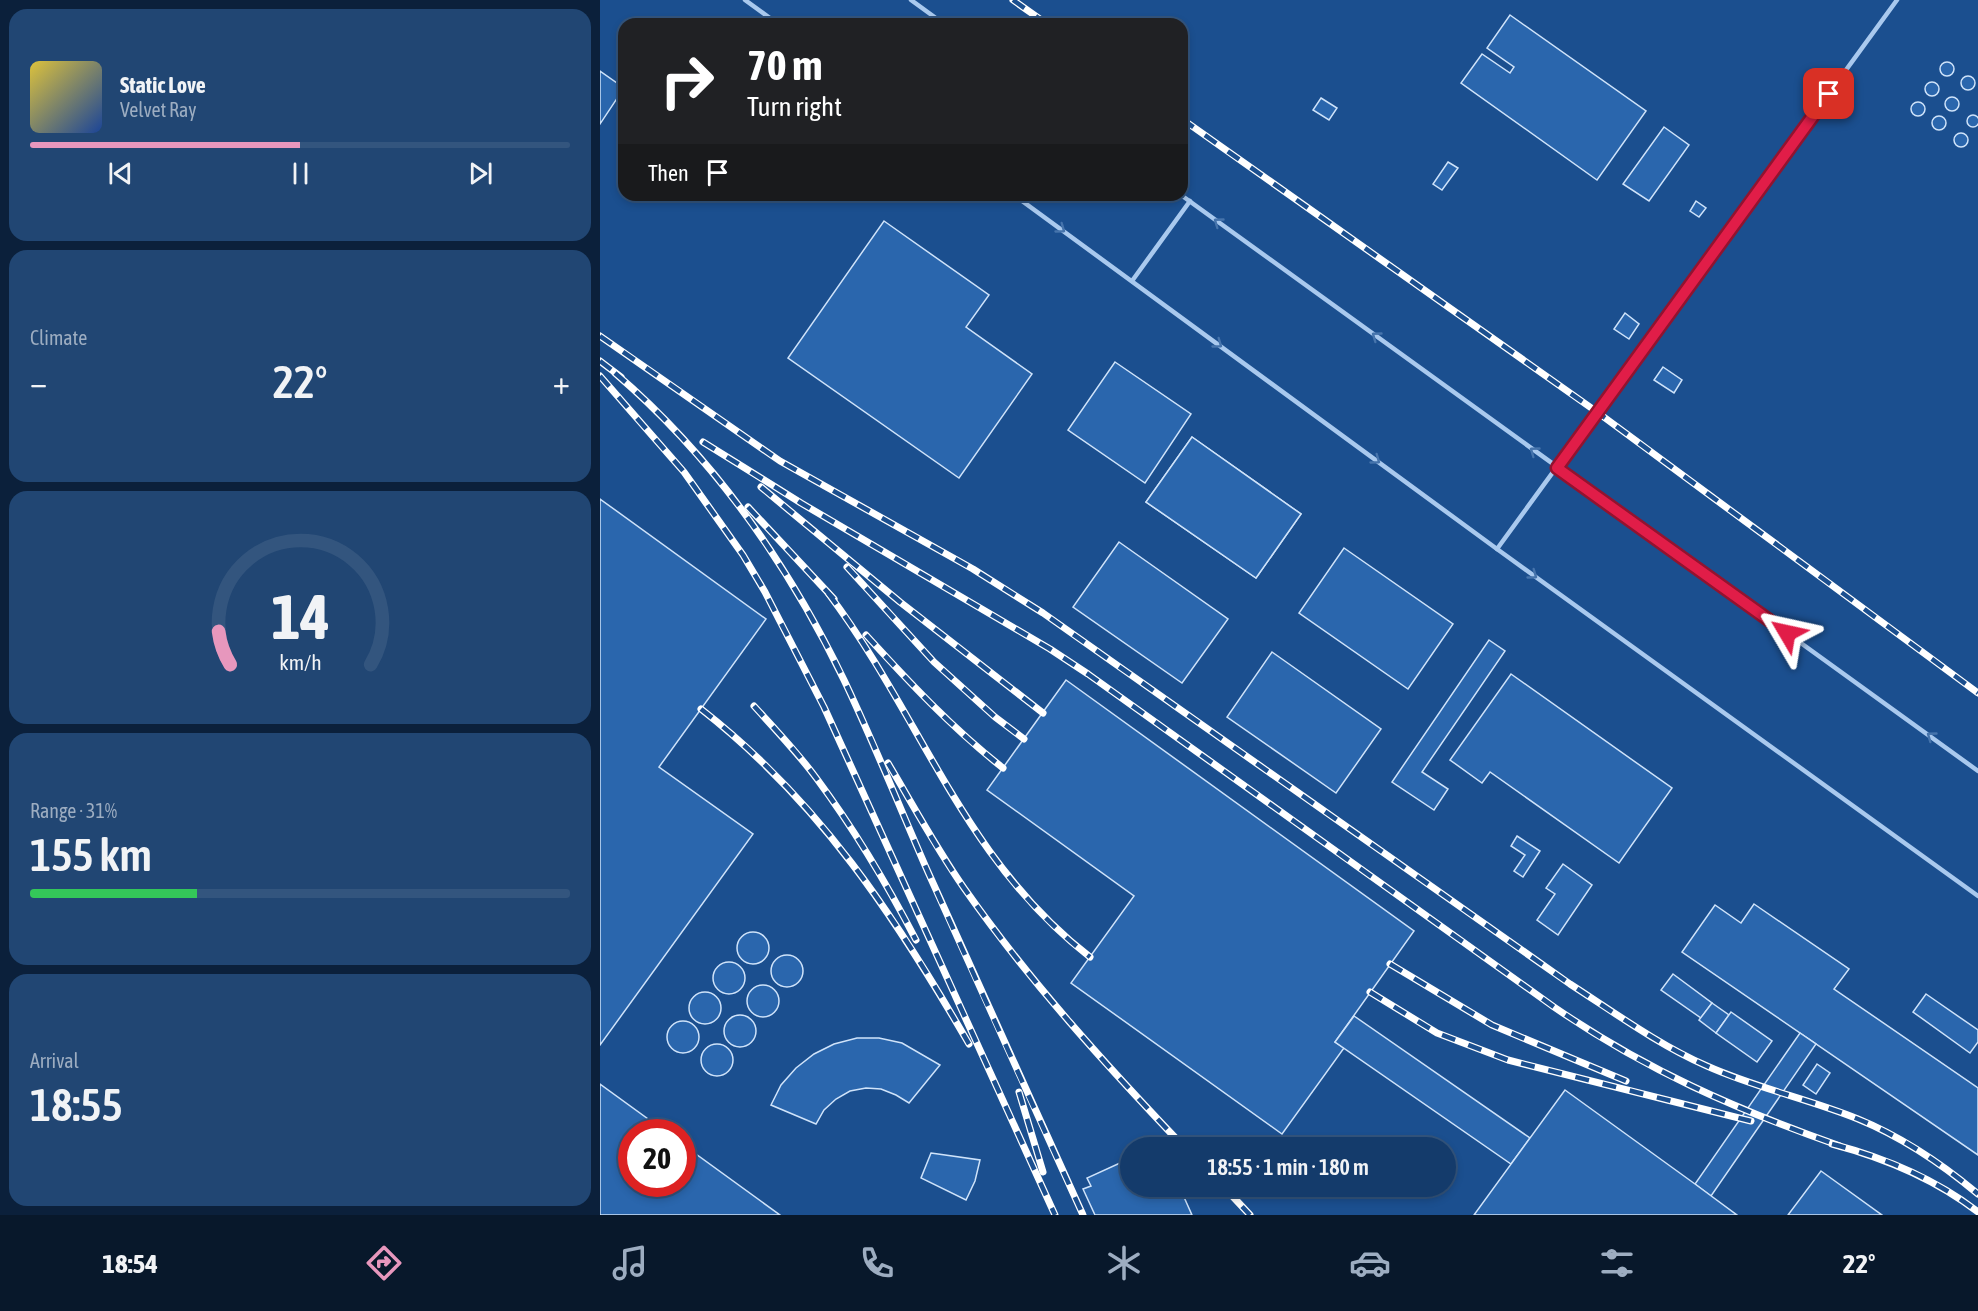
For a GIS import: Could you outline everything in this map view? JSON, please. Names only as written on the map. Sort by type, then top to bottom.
[{"type":"lane","points":[[745,0],[770,18]]},
{"type":"lane","points":[[911,0],[936,18]]},
{"type":"lane","points":[[1497,549],[1897,0]]},
{"type":"lane","points":[[1022,201],[1497,549],[1978,896]]},
{"type":"lane","points":[[1132,281],[1190,201],[1978,771]]},
{"type":"building","points":[[1510,15],[1646,111],[1597,180],[1461,83],[1482,54],[1510,73],[1514,67],[1487,48]]},
{"type":"building","points":[[1947,62],[1952,64],[1954,69],[1952,74],[1947,76],[1942,74],[1940,69],[1942,64]]},
{"type":"building","points":[[600,71],[618,84],[618,97],[600,124]]},
{"type":"building","points":[[1968,76],[1973,78],[1975,83],[1973,88],[1968,90],[1963,88],[1961,83],[1963,78]]},
{"type":"building","points":[[1932,82],[1937,84],[1939,89],[1937,94],[1932,96],[1927,94],[1925,89],[1927,84]]},
{"type":"building","points":[[1952,97],[1957,99],[1959,104],[1957,109],[1952,111],[1947,109],[1945,104],[1947,99]]},
{"type":"building","points":[[1321,98],[1337,108],[1329,120],[1313,110]]},
{"type":"building","points":[[1918,102],[1923,104],[1925,109],[1923,114],[1918,116],[1913,114],[1911,109],[1913,104]]},
{"type":"building","points":[[1975,115],[1978,116],[1978,126],[1971,127],[1968,126],[1967,119],[1968,116]]},
{"type":"building","points":[[1939,116],[1944,118],[1946,123],[1944,128],[1939,130],[1934,128],[1932,123],[1934,118]]},
{"type":"building","points":[[1664,127],[1689,145],[1649,201],[1623,184]]},
{"type":"building","points":[[1961,133],[1966,135],[1968,140],[1966,145],[1961,147],[1956,145],[1954,140],[1956,135]]},
{"type":"building","points":[[1448,162],[1458,168],[1442,190],[1433,184]]},
{"type":"building","points":[[1696,201],[1706,208],[1699,217],[1690,211]]},
{"type":"building","points":[[884,221],[989,295],[966,327],[1032,374],[959,478],[788,358]]},
{"type":"building","points":[[1625,313],[1639,324],[1629,339],[1614,329]]},
{"type":"building","points":[[1115,362],[1191,414],[1145,483],[1068,430]]},
{"type":"building","points":[[1663,367],[1682,380],[1674,393],[1654,380]]},
{"type":"building","points":[[1192,437],[1301,514],[1256,578],[1146,502]],"holes":[[[1195,456],[1202,459],[1207,466],[1203,477],[1196,480],[1185,476],[1184,462]],[[1220,474],[1228,477],[1232,484],[1228,495],[1222,498],[1211,494],[1208,487],[1213,477]],[[1173,484],[1184,486],[1188,493],[1185,503],[1178,507],[1166,500],[1166,488]],[[1247,493],[1255,496],[1259,503],[1255,514],[1249,517],[1238,513],[1235,506],[1240,496]],[[1202,501],[1210,504],[1214,511],[1211,521],[1204,525],[1196,523],[1190,514],[1195,503]],[[1269,512],[1277,512],[1284,521],[1283,528],[1274,535],[1266,533],[1262,528],[1262,517]],[[1229,520],[1237,523],[1241,529],[1237,540],[1231,544],[1223,542],[1217,533],[1222,522]],[[1251,538],[1262,541],[1266,547],[1265,555],[1256,562],[1248,560],[1243,551],[1244,543]]]},
{"type":"building","points":[[1192,437],[1301,514],[1256,578],[1146,502]]},
{"type":"building","points":[[600,499],[766,619],[659,767],[753,834],[600,1045]]},
{"type":"building","points":[[1119,542],[1228,619],[1182,683],[1073,607]]},
{"type":"building","points":[[1344,548],[1453,624],[1408,689],[1299,613]]},
{"type":"building","points":[[1489,640],[1505,651],[1422,772],[1448,789],[1434,810],[1392,782]]},
{"type":"building","points":[[1272,652],[1381,729],[1336,793],[1227,717]]},
{"type":"building","points":[[1511,674],[1672,788],[1619,863],[1490,772],[1482,783],[1450,760]]},
{"type":"building","points":[[1066,680],[1414,931],[1335,1042],[1344,1048],[1282,1134],[1071,983],[1134,896],[987,790]]},
{"type":"building","points":[[1517,836],[1540,851],[1523,877],[1514,871],[1525,855],[1511,846]]},
{"type":"building","points":[[1563,864],[1592,885],[1558,935],[1537,920],[1555,894],[1546,888]]},
{"type":"building","points":[[1754,904],[1849,969],[1834,989],[1978,1088],[1978,1155],[1682,952],[1715,905],[1741,923]]},
{"type":"building","points":[[753,932],[764,937],[769,948],[764,959],[753,964],[742,959],[737,948],[742,937]]},
{"type":"building","points":[[787,955],[798,960],[803,971],[798,982],[787,987],[776,982],[771,971],[776,960]]},
{"type":"building","points":[[729,962],[740,967],[745,978],[740,989],[729,994],[718,989],[713,978],[718,967]]},
{"type":"building","points":[[1673,974],[1712,1003],[1701,1018],[1661,990]]},
{"type":"building","points":[[763,985],[774,990],[779,1001],[774,1012],[763,1017],[752,1012],[747,1001],[752,990]]},
{"type":"building","points":[[705,992],[716,997],[721,1008],[716,1019],[705,1024],[694,1019],[689,1008],[694,997]]},
{"type":"building","points":[[1926,994],[1978,1030],[1978,1042],[1970,1053],[1913,1012]]},
{"type":"building","points":[[1712,1003],[1729,1015],[1716,1033],[1699,1020]]},
{"type":"building","points":[[1731,1012],[1772,1041],[1757,1062],[1716,1033]]},
{"type":"building","points":[[740,1015],[751,1020],[756,1031],[751,1042],[740,1047],[729,1042],[724,1031],[729,1020]]},
{"type":"building","points":[[1354,1016],[1530,1138],[1511,1164],[1335,1042]]},
{"type":"building","points":[[683,1021],[694,1026],[699,1037],[694,1048],[683,1053],[672,1048],[667,1037],[672,1026]]},
{"type":"building","points":[[1800,1033],[1816,1044],[1711,1196],[1695,1184]]},
{"type":"building","points":[[857,1038],[879,1038],[902,1043],[940,1065],[909,1103],[881,1089],[866,1088],[850,1091],[836,1099],[824,1110],[816,1124],[771,1105],[781,1085],[796,1068],[814,1054],[834,1044]]},
{"type":"building","points":[[717,1044],[728,1049],[733,1060],[728,1071],[717,1076],[706,1071],[701,1060],[706,1049]]},
{"type":"building","points":[[1817,1064],[1830,1073],[1816,1094],[1803,1085]]},
{"type":"building","points":[[600,1084],[648,1119],[618,1119],[618,1197],[696,1197],[696,1154],[780,1215],[600,1215]]},
{"type":"building","points":[[1565,1090],[1695,1184],[1737,1215],[1474,1215]]},
{"type":"building","points":[[931,1153],[980,1160],[975,1181],[966,1200],[921,1178]]},
{"type":"building","points":[[1120,1163],[1120,1197],[1184,1197],[1192,1215],[1095,1215],[1083,1189],[1091,1186],[1087,1178]]},
{"type":"building","points":[[1821,1171],[1882,1215],[1788,1215]]},
{"type":"railway","points":[[1013,0],[1038,18]]},
{"type":"railway","points":[[1188,123],[1597,412],[1978,693]]},
{"type":"railway","points":[[600,336],[780,461],[973,569],[1043,613],[1570,984],[1637,1028],[1689,1058],[1726,1074],[1874,1126],[1921,1152],[1978,1194]]},
{"type":"railway","points":[[600,361],[621,377]]},
{"type":"railway","points":[[615,373],[651,406],[716,476],[773,554],[822,637],[855,704],[947,915],[1083,1215]]},
{"type":"railway","points":[[600,376],[684,472],[743,555],[765,592],[824,707],[1055,1215]]},
{"type":"railway","points":[[703,442],[1088,674],[1588,1030],[1692,1086],[1764,1118],[1840,1146]]},
{"type":"railway","points":[[761,487],[900,602],[1043,713]]},
{"type":"railway","points":[[748,507],[834,599]]},
{"type":"railway","points":[[847,567],[934,662],[995,717],[1024,739]]},
{"type":"railway","points":[[828,593],[891,688],[946,784],[1008,876],[1046,918],[1090,957]]},
{"type":"railway","points":[[866,635],[949,721],[1003,768]]},
{"type":"railway","points":[[754,706],[802,760],[831,798],[870,857],[916,940]]},
{"type":"railway","points":[[701,709],[782,782],[852,863],[883,906],[969,1044]]},
{"type":"railway","points":[[888,763],[954,873],[1015,957],[1126,1086],[1175,1137]]},
{"type":"railway","points":[[1390,964],[1492,1025],[1626,1081]]},
{"type":"railway","points":[[1370,992],[1437,1033],[1508,1060],[1751,1121]]},
{"type":"railway","points":[[1019,1092],[1043,1172]]},
{"type":"railway","points":[[1832,1144],[1908,1170],[1944,1189],[1978,1212]]},
{"type":"railway","points":[[1233,1197],[1250,1215]]},
{"type":"route","points":[[1787,633],[1557,468],[1829,94]]}]
